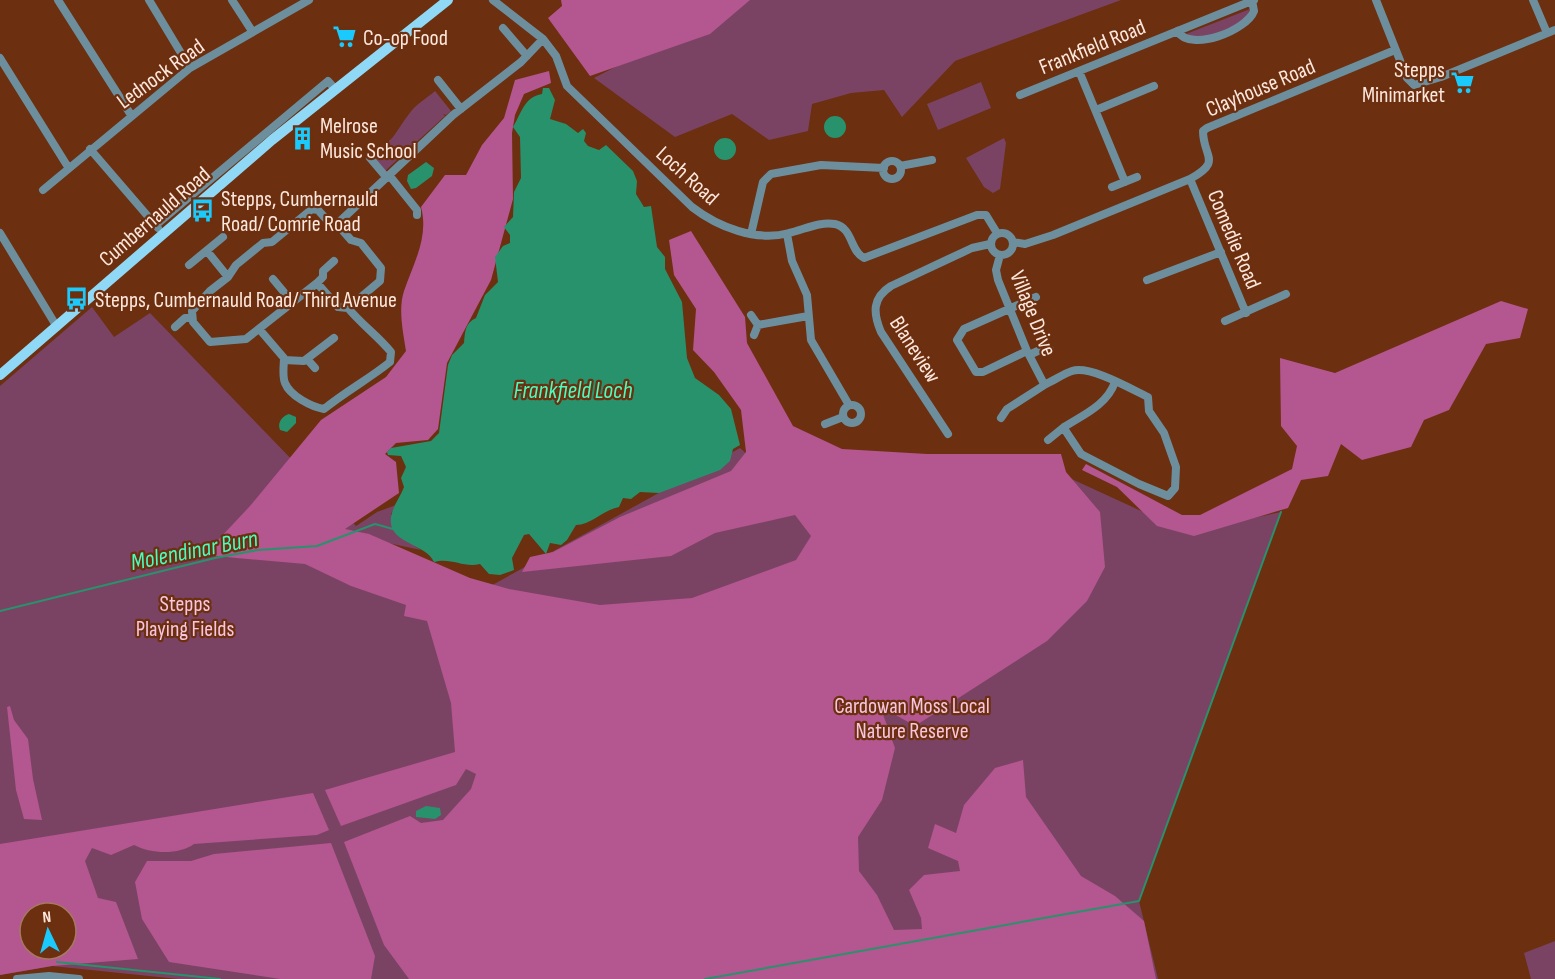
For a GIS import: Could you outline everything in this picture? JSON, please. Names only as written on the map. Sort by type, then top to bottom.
[{"type":"main road","name":"Cumbernauld Road","points":[[0,375],[335,89],[448,0]]},
{"type":"street","points":[[58,0],[131,115]]},
{"type":"street","points":[[149,0],[190,68]]},
{"type":"street","points":[[232,0],[252,31]]},
{"type":"street","name":"Lednock Road","points":[[43,190],[190,68],[309,0]]},
{"type":"street","name":"Loch Road","points":[[494,0],[543,39],[556,56],[567,86],[692,207],[710,221],[768,237],[817,225],[835,224],[845,230],[859,255],[864,258],[977,215],[986,215],[997,233]]},
{"type":"street","name":"Frankfield Road","points":[[1020,95],[1253,0],[1254,11],[1247,22],[1200,42],[1192,42],[1180,36],[1177,31]]},
{"type":"street","points":[[1376,0],[1407,78],[1414,84],[1441,77],[1551,31],[1533,0]]},
{"type":"street","points":[[503,28],[527,56]]},
{"type":"street","points":[[337,224],[461,109],[527,56],[543,39]]},
{"type":"street","name":"Clayhouse Road","points":[[1013,242],[1025,244],[1053,235],[1190,179],[1205,171],[1210,162],[1210,153],[1203,136],[1203,131],[1207,128],[1395,50]]},
{"type":"street","points":[[0,58],[68,167]]},
{"type":"street","points":[[1079,71],[1125,182]]},
{"type":"street","points":[[438,80],[461,109]]},
{"type":"street","name":"Cumbernauld Road","points":[[156,225],[328,81],[335,89]]},
{"type":"street","points":[[1096,110],[1154,86]]},
{"type":"street","points":[[90,149],[164,234]]},
{"type":"street","points":[[370,158],[414,206],[417,215]]},
{"type":"street","points":[[751,234],[763,182],[771,174],[820,165],[884,168],[893,162],[900,166],[932,160]]},
{"type":"street","points":[[884,168],[886,176],[893,179],[900,175],[900,166]]},
{"type":"street","points":[[1112,187],[1137,177]]},
{"type":"street","name":"Comedie Road","points":[[1190,179],[1246,313]]},
{"type":"street","points":[[334,261],[323,272],[323,277],[317,283],[246,339],[210,342],[192,318],[192,311],[210,291],[228,277],[236,265],[263,243],[272,242],[312,209],[318,210],[327,220],[337,224],[351,240],[361,243],[381,268],[380,280],[348,308]]},
{"type":"street","points":[[0,233],[57,327]]},
{"type":"street","points":[[997,233],[1007,233],[1013,242],[1009,253],[1000,255],[993,251],[990,244],[997,233]]},
{"type":"street","points":[[787,234],[792,261],[807,295],[811,340],[849,405],[858,407],[860,418],[852,423],[843,417]]},
{"type":"street","points":[[189,265],[223,237]]},
{"type":"street","name":"Blaneview","points":[[948,434],[881,332],[875,319],[875,302],[880,292],[891,286],[972,248],[990,244]]},
{"type":"street","points":[[207,251],[228,277]]},
{"type":"street","points":[[1147,280],[1221,252]]},
{"type":"street","name":"Village Drive","points":[[1000,255],[996,274],[1028,353],[1046,384],[1074,370],[1094,373],[1148,397],[1149,411],[1164,433],[1176,467],[1175,488],[1172,494],[1164,495],[1081,454],[1064,427]]},
{"type":"street","points":[[273,279],[293,303]]},
{"type":"street","points":[[260,330],[284,360],[284,382],[291,392],[311,407],[324,409],[349,388],[371,377],[390,362],[391,352],[374,331],[365,328],[348,308],[338,307],[317,283]]},
{"type":"street","name":"Comedie Road","points":[[1225,321],[1286,294]]},
{"type":"street","points":[[1036,297],[964,329],[958,335],[957,344],[976,372],[982,372],[1028,353],[1050,350]]},
{"type":"street","points":[[751,315],[758,326]]},
{"type":"street","points":[[758,326],[808,316]]},
{"type":"street","points":[[175,327],[185,318],[192,318]]},
{"type":"street","points":[[754,335],[758,326]]},
{"type":"street","points":[[284,360],[307,359],[334,338]]},
{"type":"street","points":[[307,359],[315,368]]},
{"type":"street","points":[[1048,440],[1099,405],[1112,390],[1114,382]]},
{"type":"street","points":[[1001,418],[1007,409],[1046,384]]},
{"type":"street","points":[[843,417],[843,411],[849,405]]},
{"type":"street","points":[[825,424],[843,417]]},
{"type":"street","points":[[17,979],[49,976],[79,979]]},
{"type":"green space","points":[[561,0],[750,0],[710,34],[590,76],[548,18],[562,6]]},
{"type":"green space","points":[[744,0],[1121,0],[955,61],[902,117],[884,90],[851,93],[812,104],[808,131],[769,140],[732,114],[675,137],[594,78]]},
{"type":"green space","points":[[1250,9],[1244,22],[1199,40],[1186,34]]},
{"type":"green space","name":"Cardowan Moss Local Nature Reserve","points":[[549,71],[551,83],[524,94],[515,115],[512,133],[513,199],[491,280],[447,363],[438,429],[428,440],[396,443],[385,454],[396,462],[399,493],[345,529],[369,534],[470,578],[509,589],[600,605],[692,598],[796,560],[811,536],[795,515],[715,533],[671,556],[522,572],[530,557],[553,552],[620,517],[731,471],[746,452],[741,410],[714,372],[693,350],[696,309],[674,275],[669,240],[691,231],[745,317],[747,343],[793,426],[842,449],[927,454],[1061,454],[1066,472],[1100,512],[1105,567],[1087,601],[1047,641],[915,726],[880,706],[895,748],[882,800],[858,837],[859,871],[877,895],[894,930],[922,929],[921,918],[909,890],[924,875],[960,871],[958,861],[928,848],[935,824],[956,833],[964,805],[995,768],[1023,760],[1026,797],[1081,876],[1115,896],[1144,921],[1156,979],[409,979],[384,945],[344,842],[410,816],[421,823],[443,820],[471,789],[476,774],[466,769],[456,785],[341,826],[325,790],[455,752],[451,703],[427,621],[404,616],[406,605],[351,586],[305,564],[204,555],[250,506],[321,420],[386,377],[406,351],[401,305],[422,239],[421,207],[445,175],[466,175],[482,145],[504,118],[515,80]]},
{"type":"green space","points":[[981,82],[991,108],[938,130],[927,104]]},
{"type":"green space","points":[[435,91],[451,111],[446,115],[443,114],[445,116],[399,158],[397,157],[398,159],[384,172],[369,152],[389,141],[412,111]]},
{"type":"green space","points":[[1004,138],[1006,143],[1000,189],[993,193],[984,187],[966,158]]},
{"type":"green space","points":[[1501,301],[1528,309],[1520,338],[1486,344],[1449,410],[1424,420],[1411,447],[1362,460],[1341,444],[1328,476],[1301,480],[1288,508],[1194,536],[1157,526],[1117,487],[1082,470],[1086,464],[1182,515],[1200,515],[1292,469],[1297,446],[1281,426],[1280,358],[1335,373]]},
{"type":"green space","name":"Cardowan Moss Local Nature Reserve","points":[[92,307],[114,337],[150,313],[356,526],[377,512],[396,505],[391,514],[415,546],[421,550],[369,539],[440,614],[740,448],[785,488],[1026,458],[1187,532],[1281,512],[1139,901],[1158,979],[178,979],[52,966],[0,975],[0,386]]},
{"type":"green space","points":[[10,706],[14,720],[28,739],[33,779],[42,820],[24,819],[16,790],[7,707]]},
{"type":"green space","points":[[313,793],[329,830],[317,835],[194,844],[173,852],[156,852],[134,845],[111,855],[92,848],[85,861],[98,898],[116,902],[138,959],[52,966],[0,975],[0,844]]},
{"type":"green space","points":[[331,843],[375,956],[371,979],[280,979],[169,962],[142,919],[135,882],[147,861],[191,861],[214,854]]},
{"type":"green space","points":[[1555,941],[1555,979],[1531,979],[1524,953]]},
{"type":"water","name":"Frankfield Loch","points":[[543,88],[549,88],[555,100],[550,119],[566,124],[578,133],[583,129],[586,133],[584,141],[588,146],[599,150],[606,145],[633,171],[637,181],[636,194],[644,207],[651,206],[657,247],[665,257],[665,269],[682,302],[687,358],[695,378],[719,395],[731,409],[740,445],[733,449],[730,461],[720,470],[659,493],[640,492],[631,499],[623,498],[619,507],[587,523],[576,525],[561,545],[550,543],[546,554],[529,534],[524,535],[512,558],[514,570],[500,575],[489,574],[480,564],[434,562],[423,550],[399,537],[391,523],[392,513],[404,487],[401,478],[406,467],[401,456],[388,455],[387,452],[391,448],[431,441],[439,433],[448,365],[452,355],[464,343],[466,328],[476,318],[485,295],[498,282],[495,257],[503,246],[510,243],[510,235],[504,227],[513,217],[514,192],[521,178],[520,137],[513,127],[527,102],[542,94]]},
{"type":"water","points":[[835,116],[843,119],[846,127],[843,135],[835,138],[827,135],[824,127],[827,119]]},
{"type":"water","points":[[725,138],[733,141],[736,149],[733,157],[725,160],[717,157],[714,149],[717,141]]},
{"type":"water","points":[[426,162],[434,168],[432,176],[411,189],[407,181],[408,175]]},
{"type":"water","points":[[289,414],[296,417],[296,423],[287,432],[280,430],[281,420]]},
{"type":"water","points":[[426,806],[440,808],[441,815],[435,819],[416,817],[416,811]]},
{"type":"waterway","points":[[705,979],[1139,901],[1281,512]]},
{"type":"waterway","name":"Molendinar Burn","points":[[0,611],[215,558],[258,550],[317,546],[375,524],[393,529]]},
{"type":"waterway","points":[[57,962],[220,979]]},
{"type":"place","name":"Co-op Food","points":[[345,37]]},
{"type":"place","name":"Stepps Minimarket","points":[[1463,82]]},
{"type":"place","name":"Melrose Music School","points":[[302,138]]},
{"type":"place","name":"Stepps, Cumbernauld Road/ Comrie Road","points":[[203,211]]},
{"type":"place","name":"Stepps, Cumbernauld Road/ Third Avenue","points":[[77,299]]},
{"type":"park label","name":"Stepps Playing Fields","points":[[185,616]]}]
